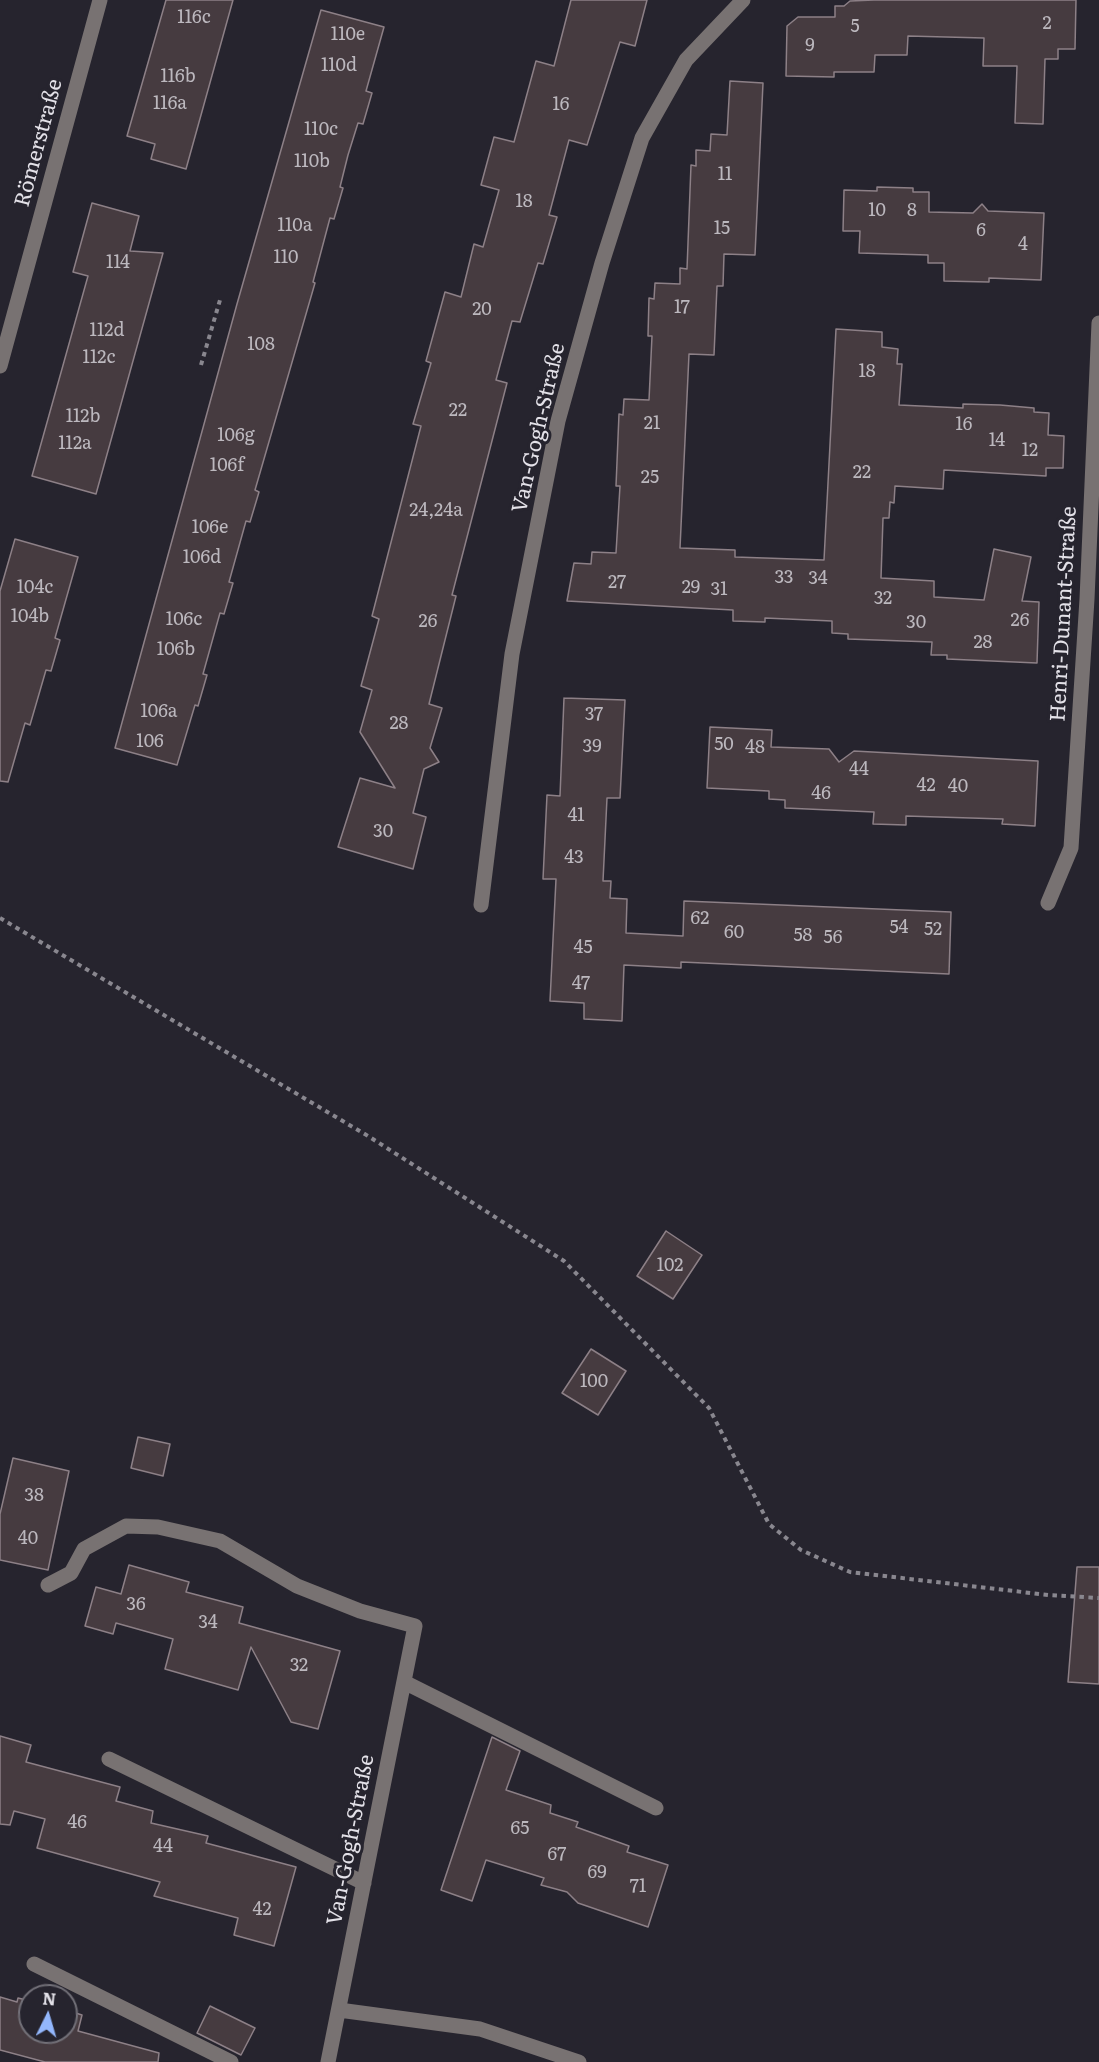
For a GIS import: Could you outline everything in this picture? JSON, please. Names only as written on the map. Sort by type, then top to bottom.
[{"type":"street","name":"Römerstraße","points":[[0,366],[100,0]]},
{"type":"street","name":"Van-Gogh-Straße","points":[[481,905],[512,654],[558,421],[602,263],[642,138],[686,60],[743,0]]},
{"type":"street","name":"Henri-Dunant-Straße","points":[[1048,903],[1071,848],[1087,599],[1099,323]]},
{"type":"street","name":"Van-Gogh-Straße","points":[[48,1585],[70,1573],[84,1549],[126,1526],[158,1527],[220,1541],[297,1586],[360,1611],[416,1626],[328,2062]]},
{"type":"street","points":[[405,1682],[656,1809]]},
{"type":"street","points":[[109,1759],[364,1883]]},
{"type":"street","points":[[34,1964],[231,2062]]},
{"type":"street","points":[[339,2010],[480,2029],[579,2062]]},
{"type":"path","points":[[201,365],[220,300]]},
{"type":"path","points":[[0,918],[368,1136],[564,1261],[709,1408],[769,1524],[801,1550],[850,1572],[1048,1595],[1099,1598]]},
{"type":"building","points":[[166,0],[233,0],[186,169],[151,159],[155,144],[127,136]]},
{"type":"building","points":[[571,0],[647,0],[635,46],[620,42],[587,145],[569,140],[549,215],[557,217],[543,264],[538,263],[520,322],[512,321],[496,380],[507,383],[452,595],[456,596],[429,704],[442,708],[430,748],[439,762],[424,769],[413,813],[426,817],[413,869],[338,847],[360,778],[395,788],[360,732],[372,690],[361,686],[379,619],[372,616],[421,426],[413,424],[431,363],[426,361],[445,292],[461,297],[474,244],[483,247],[499,190],[481,185],[494,137],[514,142],[536,61],[554,66]]},
{"type":"building","points":[[1076,0],[1075,49],[1058,49],[1058,59],[1045,59],[1043,124],[1015,123],[1017,66],[983,66],[984,38],[908,36],[907,55],[875,55],[874,72],[834,72],[834,77],[786,76],[787,26],[798,17],[835,17],[835,6],[844,6],[850,1]]},
{"type":"building","points":[[321,10],[384,27],[366,91],[372,93],[363,124],[358,123],[348,155],[340,187],[343,188],[334,219],[330,218],[313,282],[315,283],[255,490],[259,492],[250,522],[246,521],[229,582],[233,583],[224,614],[220,613],[203,674],[207,675],[198,706],[195,705],[177,765],[115,748],[237,304]]},
{"type":"building","points":[[730,81],[763,83],[755,255],[724,254],[723,286],[717,286],[714,355],[689,354],[680,548],[735,550],[735,557],[824,560],[836,329],[882,332],[882,347],[898,349],[897,364],[902,364],[899,405],[963,408],[963,404],[1034,408],[1034,412],[1049,413],[1048,435],[1064,436],[1063,468],[1046,468],[1046,476],[944,470],[943,489],[895,486],[894,503],[890,502],[889,518],[883,518],[881,578],[934,581],[934,597],[984,600],[994,549],[1031,557],[1022,601],[1039,602],[1037,663],[947,659],[947,655],[931,655],[932,642],[848,639],[848,634],[832,633],[832,621],[765,618],[765,622],[733,621],[733,610],[567,601],[574,563],[591,564],[592,552],[616,553],[620,486],[616,486],[619,414],[623,415],[624,399],[649,400],[652,336],[648,336],[649,298],[654,299],[655,283],[680,284],[680,268],[687,269],[691,165],[696,166],[696,150],[710,151],[711,134],[727,135]]},
{"type":"building","points":[[877,187],[913,188],[913,192],[929,192],[929,212],[973,213],[982,204],[988,211],[1044,213],[1041,280],[989,278],[989,282],[944,281],[944,263],[928,263],[928,255],[859,253],[860,231],[843,231],[844,190],[877,191]]},
{"type":"building","points":[[92,203],[139,216],[130,251],[163,253],[96,494],[32,476],[88,276],[73,272]]},
{"type":"building","points":[[15,539],[78,557],[55,638],[60,640],[51,671],[46,670],[30,725],[25,723],[8,782],[0,781],[0,591]]},
{"type":"building","points":[[564,698],[625,700],[620,798],[607,798],[603,881],[611,881],[610,898],[627,899],[626,933],[683,936],[684,901],[951,912],[949,974],[681,962],[681,968],[624,965],[622,1021],[584,1019],[584,1003],[550,1001],[556,879],[543,879],[547,795],[560,796]]},
{"type":"building","points":[[710,727],[772,730],[771,747],[829,749],[839,762],[854,751],[1038,761],[1035,826],[1002,824],[1003,819],[906,816],[906,825],[873,824],[874,812],[785,808],[785,800],[769,799],[769,791],[707,788]]},
{"type":"building","points":[[666,1231],[702,1255],[673,1299],[637,1276]]},
{"type":"building","points":[[591,1349],[626,1371],[598,1415],[562,1393]]},
{"type":"building","points":[[138,1437],[170,1444],[163,1476],[131,1468]]},
{"type":"building","points":[[13,1458],[69,1471],[48,1570],[0,1560],[0,1514]]},
{"type":"building","points":[[129,1565],[189,1582],[186,1592],[243,1607],[239,1623],[340,1651],[318,1729],[291,1722],[251,1647],[238,1690],[165,1669],[173,1639],[116,1623],[113,1634],[85,1626],[96,1587],[121,1594]]},
{"type":"building","points":[[1077,1567],[1099,1567],[1099,1684],[1068,1682]]},
{"type":"building","points":[[0,1736],[31,1745],[26,1762],[120,1787],[116,1801],[153,1811],[151,1823],[208,1836],[206,1843],[296,1867],[274,1946],[234,1935],[238,1918],[154,1896],[160,1882],[37,1848],[45,1819],[14,1811],[10,1825],[0,1824]]},
{"type":"building","points":[[492,1737],[520,1751],[506,1790],[551,1805],[550,1813],[578,1822],[576,1827],[629,1846],[627,1852],[668,1865],[648,1927],[578,1903],[567,1892],[541,1885],[544,1878],[486,1860],[472,1901],[441,1890]]},
{"type":"building","points":[[0,1997],[17,2002],[18,1998],[18,2044],[78,2044],[78,2031],[159,2053],[158,2062],[45,2062],[0,2050]]},
{"type":"building","points":[[210,2006],[255,2028],[241,2055],[197,2033]]},
{"type":"building","points":[[78,2014],[82,2015],[78,2031]]}]
